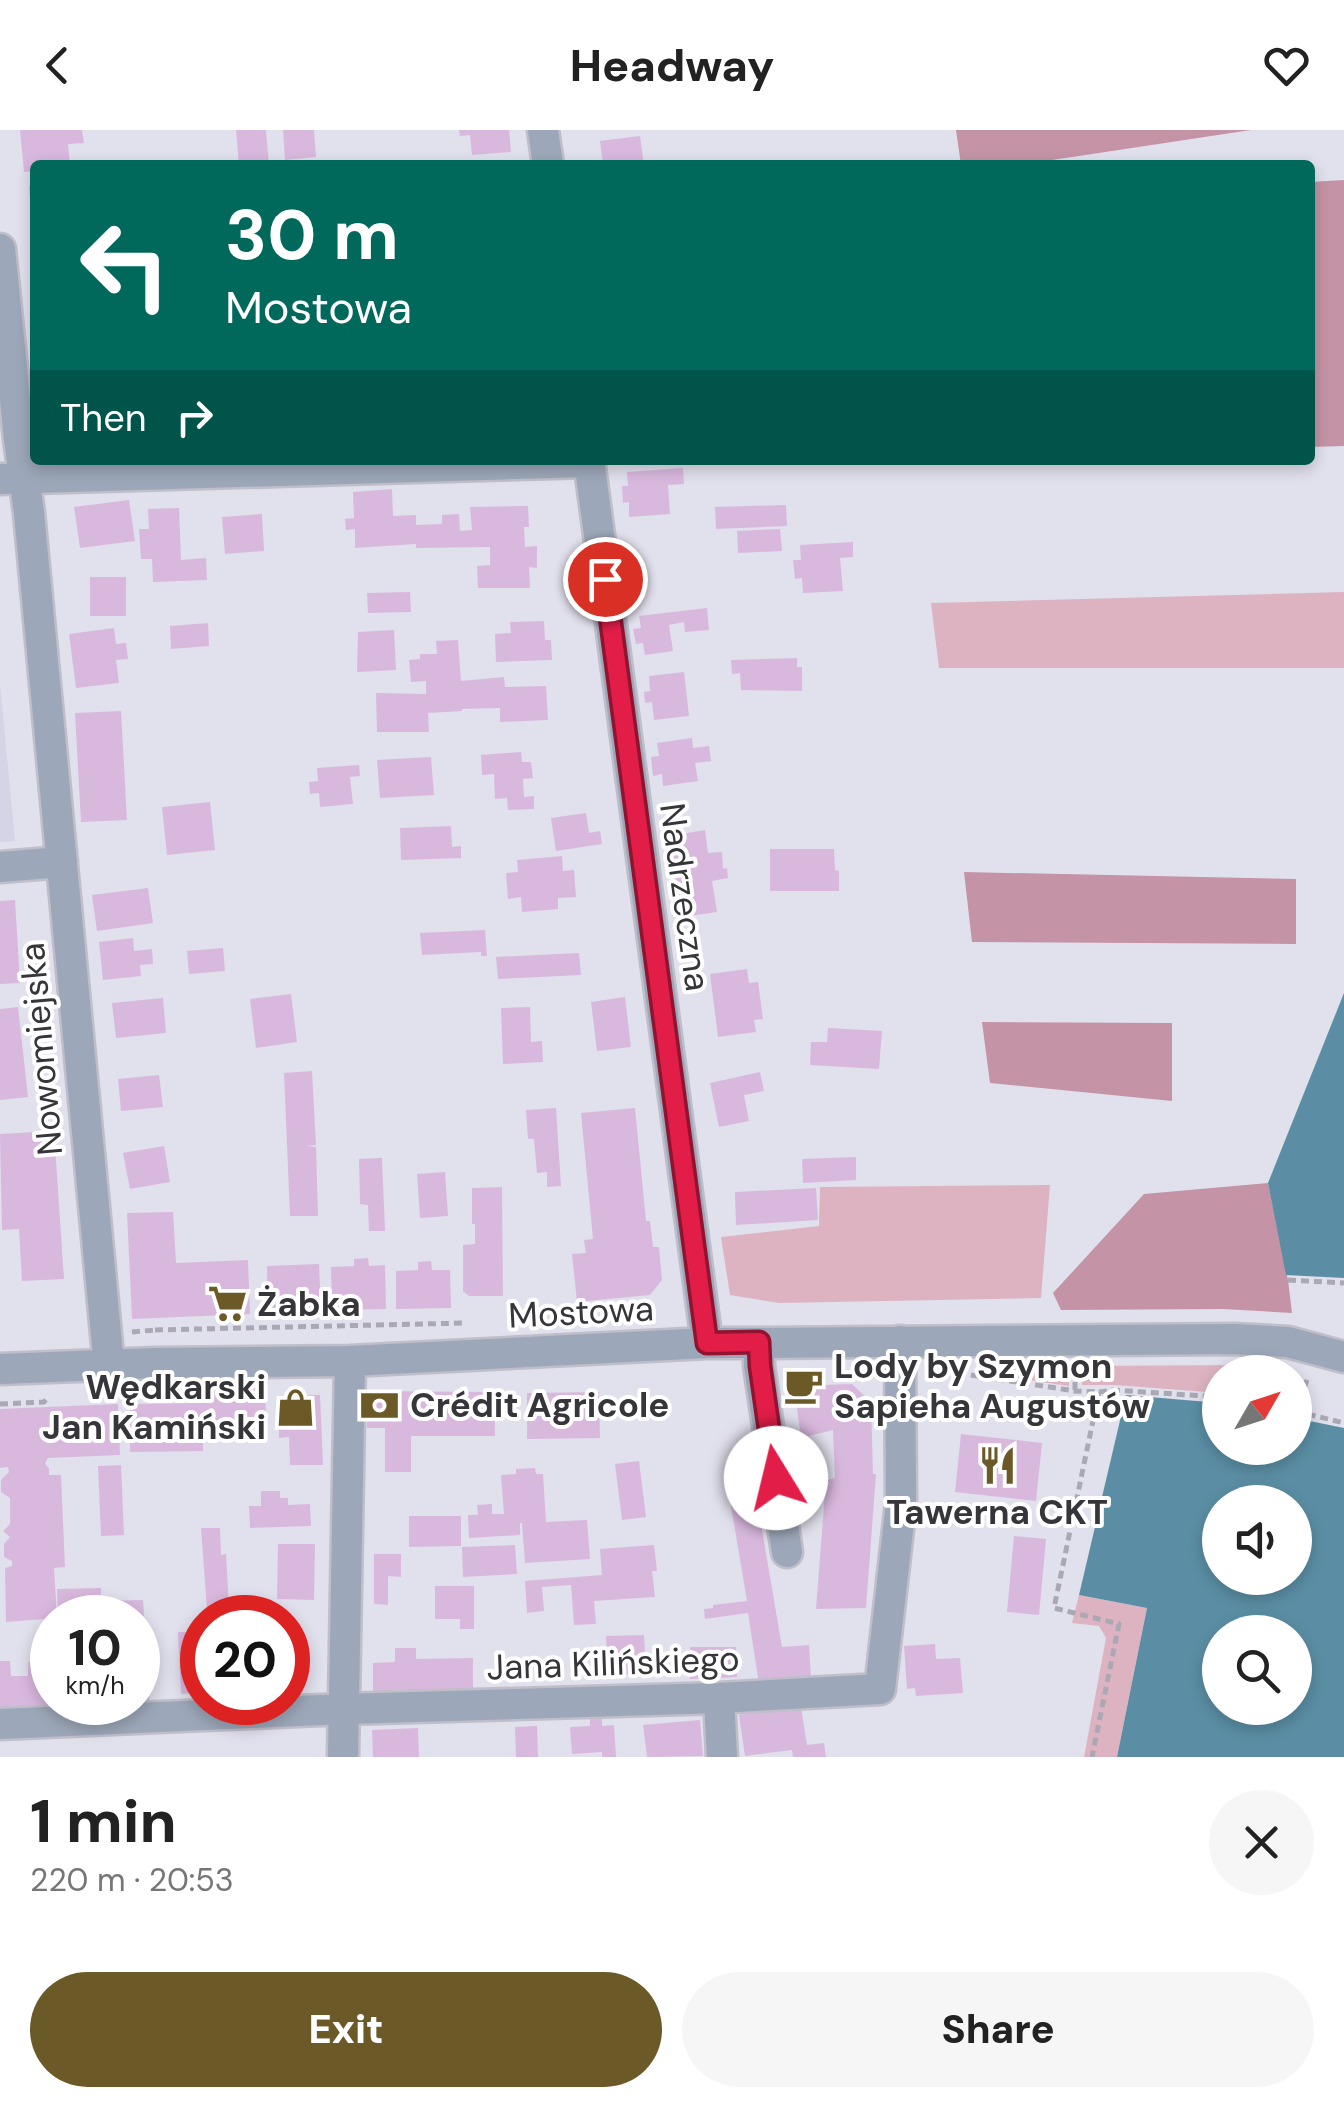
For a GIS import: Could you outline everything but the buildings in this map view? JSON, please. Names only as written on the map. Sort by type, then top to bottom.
[{"type":"street","points":[[544,130],[547,160]]},
{"type":"street","name":"Nowomiejska","points":[[0,249],[19,439],[13,478],[62,862],[108,1366]]},
{"type":"street","points":[[13,478],[453,465]]},
{"type":"street","name":"Nadrzeczna","points":[[590,465],[707,1343]]},
{"type":"street","points":[[0,867],[62,862]]},
{"type":"street","name":"Mostowa","points":[[0,1370],[222,1361],[350,1361],[759,1342],[1262,1340],[1306,1346],[1343,1357]]},
{"type":"street","points":[[759,1342],[787,1552]]},
{"type":"street","name":"Jana Kilińskiego","points":[[0,1724],[880,1689],[901,1503],[900,1342]]},
{"type":"street","points":[[343,1757],[350,1361]]},
{"type":"street","points":[[719,1698],[722,1757]]},
{"type":"path","points":[[1288,1280],[1344,1283]]},
{"type":"path","points":[[1075,1359],[1075,1391]]},
{"type":"path","points":[[959,1374],[1075,1391],[1202,1397]]},
{"type":"path","points":[[1092,1757],[1119,1624],[1054,1608],[1099,1392]]},
{"type":"path","points":[[1312,1416],[1344,1423]]},
{"type":"shaded area","points":[[956,130],[1251,130],[1052,160],[960,160]]},
{"type":"shaded area","points":[[1344,180],[1344,446],[1315,447],[1315,182]]},
{"type":"shaded area","points":[[1344,592],[1344,668],[939,668],[931,603]]},
{"type":"shaded area","points":[[0,683],[15,841],[0,842]]},
{"type":"shaded area","points":[[964,872],[1296,879],[1296,944],[972,942]]},
{"type":"shaded area","points":[[982,1022],[1172,1023],[1172,1101],[990,1083]]},
{"type":"shaded area","points":[[1268,1183],[1292,1313],[1223,1309],[1061,1310],[1053,1293],[1144,1194]]},
{"type":"shaded area","points":[[1050,1185],[1041,1298],[779,1303],[730,1295],[721,1237],[819,1226],[820,1187]]},
{"type":"shaded area","points":[[1202,1365],[1202,1392],[1082,1385],[1082,1366]]},
{"type":"shaded area","points":[[1068,1366],[1069,1386],[995,1375],[995,1367]]},
{"type":"shaded area","points":[[1079,1595],[1147,1608],[1117,1757],[1084,1757],[1106,1638],[1099,1626],[1072,1623]]},
{"type":"water","points":[[1344,993],[1344,1278],[1286,1275],[1268,1183]]},
{"type":"water","points":[[1126,1395],[1202,1401],[1202,1465],[1312,1465],[1312,1421],[1344,1428],[1344,1757],[1117,1757],[1147,1608],[1079,1595]]},
{"type":"place","name":"Żabka","points":[[227,1304]]},
{"type":"place","name":"Lody by Szymon Sapieha Augustów","points":[[804,1386]]},
{"type":"place","name":"Crédit Agricole","points":[[380,1405]]},
{"type":"place","name":"Wędkarski Jan Kamiński","points":[[296,1407]]},
{"type":"place","name":"Tawerna CKT","points":[[997,1465]]},
{"type":"route","points":[[605,579],[707,1343],[759,1342],[776,1478]]}]
